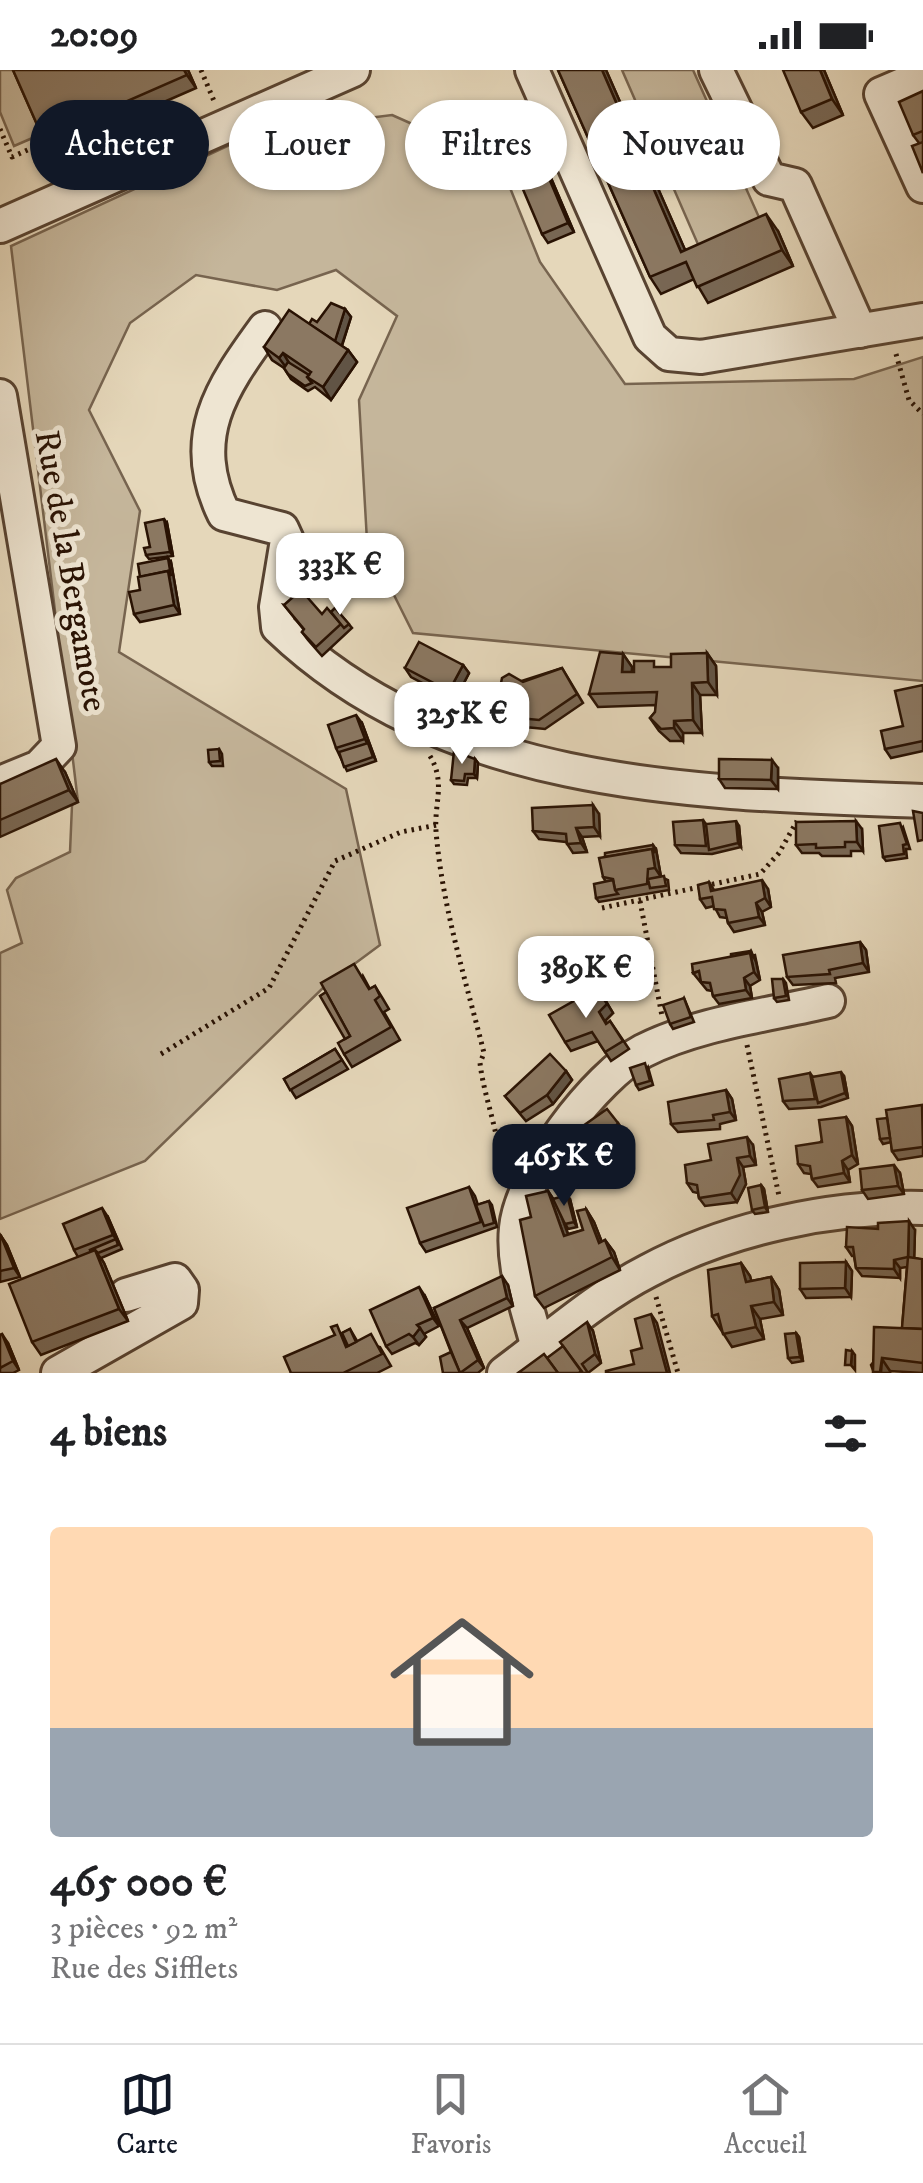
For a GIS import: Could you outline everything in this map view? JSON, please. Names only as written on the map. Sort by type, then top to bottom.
[{"type":"street","points":[[0,226],[353,70]]},
{"type":"street","points":[[532,70],[650,338],[660,348],[680,358],[720,356],[923,320]]},
{"type":"street","points":[[716,70],[770,179],[795,185],[874,329]]},
{"type":"street","points":[[923,76],[881,94],[923,186]]},
{"type":"street","points":[[265,328],[222,388],[208,437],[213,490],[224,514],[282,530],[287,540],[276,608],[278,627],[339,679],[375,696],[432,738],[668,789],[923,802]]},
{"type":"street","name":"Rue de la Bergamote","points":[[0,397],[59,746],[39,767],[0,783]]},
{"type":"street","points":[[538,1348],[517,1264],[516,1226],[522,1198],[593,1093],[623,1064],[667,1041],[828,1001]]},
{"type":"street","points":[[504,1373],[643,1273],[784,1223],[923,1208]]},
{"type":"street","points":[[58,1373],[181,1303],[182,1290],[175,1280],[164,1280],[126,1295]]},
{"type":"path","points":[[201,70],[210,94]]},
{"type":"path","points":[[0,129],[12,157],[30,150]]},
{"type":"path","points":[[874,329],[910,400],[923,414]]},
{"type":"path","points":[[432,738],[440,774],[437,825],[457,945],[484,1053],[480,1068],[493,1136],[502,1149],[500,1167],[511,1176],[512,1192],[522,1198]]},
{"type":"path","points":[[160,1054],[269,988],[335,861],[400,832],[437,825]]},
{"type":"path","points":[[602,908],[760,874],[780,853]]},
{"type":"path","points":[[640,901],[667,1041]]},
{"type":"path","points":[[742,1021],[784,1223]]},
{"type":"path","points":[[643,1273],[653,1287],[678,1373]]},
{"type":"shaded area","points":[[0,70],[16,70],[30,102],[30,139],[14,146],[0,112]]},
{"type":"shaded area","points":[[622,70],[693,70],[706,100],[635,100]]},
{"type":"shaded area","points":[[385,116],[405,121],[405,190],[511,190],[540,262],[625,384],[854,379],[923,357],[923,681],[413,633],[367,541],[359,400],[397,316],[336,270],[277,290],[196,275],[130,323],[89,410],[140,511],[119,652],[346,789],[380,945],[326,985],[145,1161],[0,1219],[0,953],[22,943],[7,890],[16,878],[70,852],[72,805],[78,802],[11,246],[132,190],[209,190],[209,155],[229,145],[229,190],[385,190]]},
{"type":"shaded area","points":[[674,190],[747,190],[762,224],[700,249]]},
{"type":"building","points":[[13,70],[184,70],[187,75],[130,100],[30,100],[30,109]]},
{"type":"building","points":[[558,70],[602,70],[615,100],[587,100],[587,135]]},
{"type":"building","points":[[783,70],[820,70],[832,99],[801,112]]},
{"type":"building","points":[[923,91],[923,131],[913,135],[899,102]]},
{"type":"building","points":[[923,142],[923,173],[912,146]]},
{"type":"building","points":[[523,190],[554,190],[568,223],[542,234]]},
{"type":"building","points":[[611,190],[654,190],[681,252],[766,214],[782,250],[697,287],[686,262],[650,277]]},
{"type":"building","points":[[331,303],[345,309],[335,341],[309,324],[312,319],[317,322]]},
{"type":"building","points":[[289,310],[348,350],[323,387],[307,377],[311,372],[283,353],[279,358],[264,347]]},
{"type":"building","points":[[288,362],[309,375],[312,383],[305,386],[288,374],[284,368]]},
{"type":"building","points":[[164,519],[170,552],[146,555],[144,548],[150,547],[145,523]]},
{"type":"building","points":[[168,558],[171,576],[168,571],[140,577],[138,564]]},
{"type":"building","points":[[168,571],[174,605],[134,614],[129,592],[140,590],[138,577]]},
{"type":"building","points":[[301,590],[322,614],[327,608],[341,624],[316,647],[284,605]]},
{"type":"building","points":[[335,608],[349,624],[344,628],[331,612]]},
{"type":"building","points":[[419,642],[463,665],[449,691],[405,668]]},
{"type":"building","points":[[600,652],[623,654],[622,672],[634,672],[634,661],[654,661],[654,667],[671,667],[671,654],[707,653],[708,682],[692,683],[693,720],[674,721],[674,728],[661,729],[650,718],[655,712],[657,692],[589,694]]},
{"type":"building","points":[[562,668],[577,694],[539,720],[519,718],[500,688],[502,678],[509,674],[523,682]]},
{"type":"building","points":[[923,685],[923,741],[885,749],[881,731],[903,726],[895,691]]},
{"type":"building","points":[[356,715],[365,739],[336,748],[328,725]]},
{"type":"building","points":[[368,743],[373,757],[344,767],[339,752]]},
{"type":"building","points":[[219,749],[220,761],[209,762],[208,750]]},
{"type":"building","points":[[454,751],[475,759],[474,774],[465,774],[464,781],[451,780]]},
{"type":"building","points":[[56,759],[69,790],[0,820],[0,784]]},
{"type":"building","points":[[719,759],[772,760],[771,780],[719,779]]},
{"type":"building","points":[[593,805],[594,827],[576,828],[581,843],[567,844],[566,834],[533,831],[532,808]]},
{"type":"building","points":[[913,811],[923,813],[923,840],[918,841]]},
{"type":"building","points":[[703,820],[706,846],[675,845],[673,822]]},
{"type":"building","points":[[736,821],[738,843],[709,850],[706,824]]},
{"type":"building","points":[[856,821],[857,842],[845,842],[845,847],[796,845],[796,822]]},
{"type":"building","points":[[900,823],[907,844],[903,845],[904,854],[883,857],[879,826]]},
{"type":"building","points":[[653,845],[655,853],[652,849],[605,857],[605,853]]},
{"type":"building","points":[[652,849],[655,868],[648,869],[647,884],[615,890],[613,879],[603,877],[599,858]]},
{"type":"building","points":[[664,876],[666,886],[650,888],[648,879]]},
{"type":"building","points":[[613,880],[618,894],[596,898],[594,884]]},
{"type":"building","points":[[762,880],[765,898],[756,903],[759,917],[728,923],[725,910],[714,909],[712,897],[700,899],[698,885],[709,882],[711,891]]},
{"type":"building","points":[[860,942],[863,963],[829,970],[830,974],[787,977],[783,955]]},
{"type":"building","points":[[750,953],[754,972],[744,978],[746,990],[713,996],[710,983],[701,982],[699,971],[693,973],[692,964]]},
{"type":"building","points":[[354,964],[369,989],[375,986],[380,996],[375,1000],[391,1027],[344,1054],[338,1043],[350,1036],[321,983]]},
{"type":"building","points":[[772,979],[783,979],[786,996],[774,998]]},
{"type":"building","points":[[553,983],[564,983],[568,989],[559,994]]},
{"type":"building","points":[[595,983],[600,993],[597,988],[575,1001],[572,996]]},
{"type":"building","points":[[597,988],[607,1004],[599,1012],[623,1041],[605,1052],[592,1032],[565,1042],[549,1015]]},
{"type":"building","points":[[326,992],[350,1036],[345,1039],[320,996]]},
{"type":"building","points":[[684,998],[691,1017],[670,1024],[663,1005]]},
{"type":"building","points":[[335,1049],[342,1060],[290,1090],[284,1079]]},
{"type":"building","points":[[550,1054],[566,1071],[547,1095],[520,1113],[505,1096]]},
{"type":"building","points":[[645,1063],[650,1081],[636,1085],[630,1068]]},
{"type":"building","points":[[841,1072],[845,1093],[818,1103],[812,1077]]},
{"type":"building","points":[[810,1073],[815,1099],[783,1101],[779,1079]]},
{"type":"building","points":[[726,1090],[730,1112],[713,1115],[714,1120],[671,1124],[668,1102]]},
{"type":"building","points":[[922,1105],[923,1147],[892,1151],[886,1110]]},
{"type":"building","points":[[607,1109],[618,1123],[611,1132],[619,1143],[592,1162],[584,1152],[574,1155],[563,1140]]},
{"type":"building","points":[[846,1117],[852,1155],[842,1161],[844,1173],[812,1179],[810,1166],[798,1164],[796,1146],[822,1142],[819,1120]]},
{"type":"building","points":[[887,1118],[890,1138],[880,1139],[877,1119]]},
{"type":"building","points":[[747,1137],[750,1156],[737,1158],[740,1175],[731,1193],[699,1198],[697,1185],[687,1183],[685,1165],[711,1160],[708,1144]]},
{"type":"building","points":[[894,1165],[898,1186],[862,1190],[860,1169]]},
{"type":"building","points":[[761,1185],[765,1207],[752,1210],[748,1188]]},
{"type":"building","points":[[469,1187],[481,1222],[420,1243],[407,1208]]},
{"type":"building","points":[[548,1191],[564,1236],[583,1230],[577,1211],[586,1209],[599,1243],[605,1240],[612,1257],[535,1296],[520,1220],[531,1217],[526,1196]]},
{"type":"building","points":[[567,1195],[574,1222],[565,1224],[553,1199]]},
{"type":"building","points":[[489,1201],[494,1223],[484,1226],[476,1205]]},
{"type":"building","points":[[102,1208],[113,1235],[74,1250],[63,1224]]},
{"type":"building","points":[[909,1221],[908,1257],[894,1260],[894,1269],[856,1268],[853,1247],[846,1247],[847,1227],[878,1229],[878,1223]]},
{"type":"building","points":[[0,1237],[14,1268],[0,1271]]},
{"type":"building","points":[[116,1239],[118,1245],[98,1253],[90,1250]]},
{"type":"building","points":[[95,1250],[119,1309],[32,1342],[9,1284]]},
{"type":"building","points":[[908,1257],[922,1259],[923,1329],[902,1328]]},
{"type":"building","points":[[846,1262],[845,1288],[800,1289],[800,1263]]},
{"type":"building","points":[[741,1263],[746,1282],[771,1277],[774,1302],[751,1306],[756,1327],[723,1334],[718,1314],[712,1316],[708,1270]]},
{"type":"building","points":[[502,1276],[507,1298],[460,1320],[478,1360],[460,1373],[434,1308]]},
{"type":"building","points":[[419,1287],[433,1318],[417,1325],[420,1328],[413,1337],[409,1334],[386,1346],[370,1310]]},
{"type":"building","points":[[651,1314],[667,1373],[606,1373],[634,1364],[631,1351],[642,1348],[635,1319]]},
{"type":"building","points":[[587,1322],[595,1354],[582,1364],[588,1373],[583,1373],[560,1342]]},
{"type":"building","points":[[337,1325],[346,1347],[371,1334],[382,1354],[343,1373],[291,1373],[284,1357],[335,1335],[331,1327]]},
{"type":"building","points":[[874,1327],[923,1329],[923,1363],[882,1358],[880,1372],[873,1372]]},
{"type":"building","points":[[350,1329],[356,1342],[348,1346],[342,1333]]},
{"type":"building","points":[[796,1333],[800,1357],[788,1358],[785,1334]]},
{"type":"building","points":[[0,1335],[13,1361],[0,1368]]},
{"type":"building","points":[[563,1346],[579,1373],[558,1373],[547,1358]]},
{"type":"building","points":[[846,1350],[852,1351],[851,1365],[845,1365]]},
{"type":"building","points":[[451,1352],[460,1373],[443,1373],[440,1357]]},
{"type":"building","points":[[544,1354],[558,1373],[518,1373]]}]
